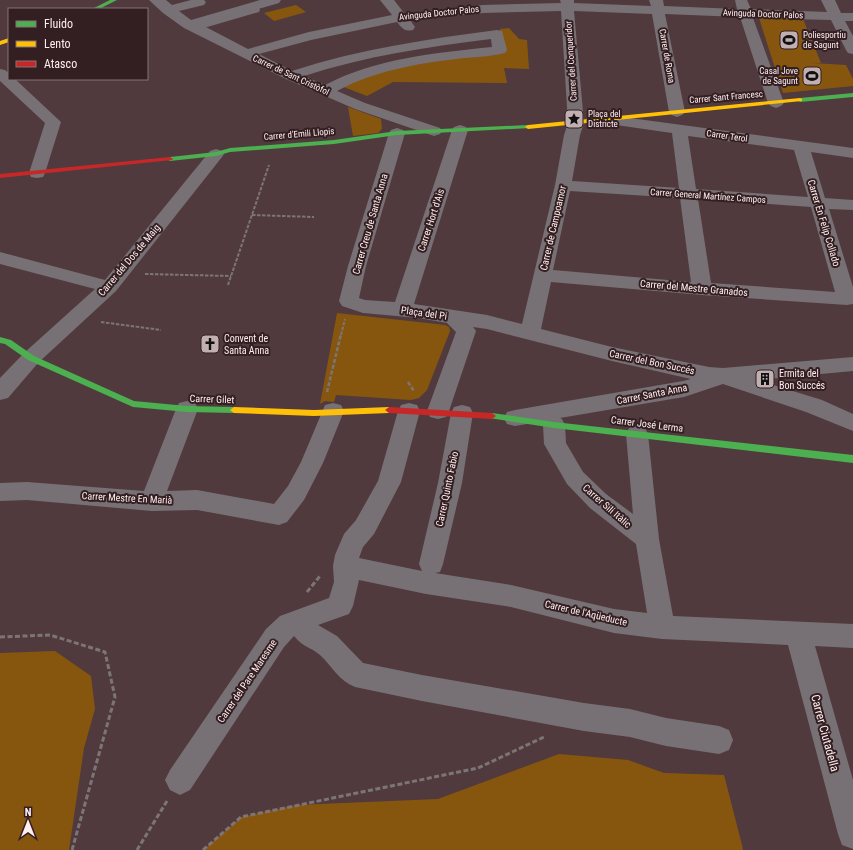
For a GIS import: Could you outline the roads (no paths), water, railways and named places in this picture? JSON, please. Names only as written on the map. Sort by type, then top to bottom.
[{"type":"street","points":[[97,8],[114,0]]},
{"type":"street","points":[[192,26],[274,0]]},
{"type":"street","points":[[387,0],[432,58]]},
{"type":"street","points":[[740,0],[776,103]]},
{"type":"street","points":[[828,0],[853,50]]},
{"type":"street","points":[[161,3],[204,1]]},
{"type":"street","name":"Carrer de Sant Cristòfol","points":[[161,3],[181,20],[245,54],[291,76],[360,106],[434,131]]},
{"type":"street","name":"Avinguda Doctor Palos","points":[[245,54],[309,36],[400,17],[480,4],[657,5],[746,14],[853,17]]},
{"type":"street","name":"Carrer del Conqueridor","points":[[567,4],[576,123]]},
{"type":"street","name":"Carrer de Roma","points":[[657,5],[676,112]]},
{"type":"street","points":[[291,76],[363,56],[422,44],[498,34],[500,50],[432,58],[380,68],[341,82],[325,91]]},
{"type":"street","points":[[0,73],[53,122],[37,173]]},
{"type":"street","name":"Carrer Sant Francesc","points":[[600,119],[853,95]]},
{"type":"street","name":"Carrer d'Emili Llopis","points":[[0,176],[216,154],[230,150],[334,142],[397,133],[508,128],[576,123],[600,119]]},
{"type":"street","name":"Carrer Terol","points":[[600,119],[853,153]]},
{"type":"street","name":"Carrer de Campoamor","points":[[530,333],[563,185],[572,135],[576,123]]},
{"type":"street","points":[[679,129],[702,289]]},
{"type":"street","name":"Carrer Hort d'Ais","points":[[402,310],[460,130]]},
{"type":"street","name":"Carrer Creu de Santa Anna","points":[[356,304],[357,266],[397,133]]},
{"type":"street","name":"Carrer En Felip Collado","points":[[801,146],[847,299]]},
{"type":"street","name":"Carrer del Dos de Maig","points":[[0,392],[31,358],[109,287],[216,154]]},
{"type":"street","name":"Carrer General Martínez Campos","points":[[563,185],[853,205]]},
{"type":"street","points":[[0,258],[109,287]]},
{"type":"street","name":"Carrer del Mestre Granados","points":[[542,275],[702,289],[847,299]]},
{"type":"street","name":"Plaça del Pi","points":[[356,304],[402,310],[419,310],[453,317],[466,331],[438,411]]},
{"type":"street","name":"Carrer del Bon Succés","points":[[453,317],[487,322],[619,355],[709,375],[723,376],[853,364]]},
{"type":"street","name":"Carrer Gilet","points":[[0,340],[8,342],[31,358],[133,404],[187,409],[314,413],[333,411],[438,411]]},
{"type":"street","points":[[723,376],[814,406],[853,423]]},
{"type":"street","name":"Carrer Santa Anna","points":[[515,418],[684,389],[723,376]]},
{"type":"street","points":[[152,501],[187,409]]},
{"type":"street","name":"Carrer Mestre En Marià","points":[[0,492],[26,491],[152,501],[197,500],[279,515],[296,493],[312,463],[333,411]]},
{"type":"street","name":"Carrer del Pare Maresme","points":[[180,780],[275,638],[289,624],[340,606],[347,582],[345,566],[347,555],[353,541],[365,527],[389,482],[410,411]]},
{"type":"street","name":"Carrer José Lerma","points":[[438,411],[515,418],[554,425],[853,459]]},
{"type":"street","name":"Carrer Quinto Fabio","points":[[431,564],[450,483],[462,413]]},
{"type":"street","name":"Carrer Sili Itàlic","points":[[554,425],[555,444],[575,478],[598,501],[647,539]]},
{"type":"street","name":"Carrer Sili Itàlic","points":[[636,434],[647,539],[662,627]]},
{"type":"street","name":"Carrer de l'Aqüeducte","points":[[345,566],[426,583],[511,596],[614,621],[662,627],[853,636]]},
{"type":"street","points":[[298,621],[310,636],[328,645],[355,674],[422,688],[584,717],[630,723],[666,732],[719,740]]},
{"type":"street","name":"Carrer Ciutadella","points":[[798,633],[853,834]]},
{"type":"lane","points":[[192,26],[256,10]]},
{"type":"place","name":"Poliesportiu de Sagunt","points":[[789,40]]},
{"type":"place","name":"Casal Jove de Sagunt","points":[[812,76]]},
{"type":"place","name":"Plaça del Districte","points":[[574,119]]},
{"type":"place","name":"Convent de Santa Anna","points":[[210,344]]},
{"type":"place","name":"Ermita del Bon Succés","points":[[765,379]]}]
